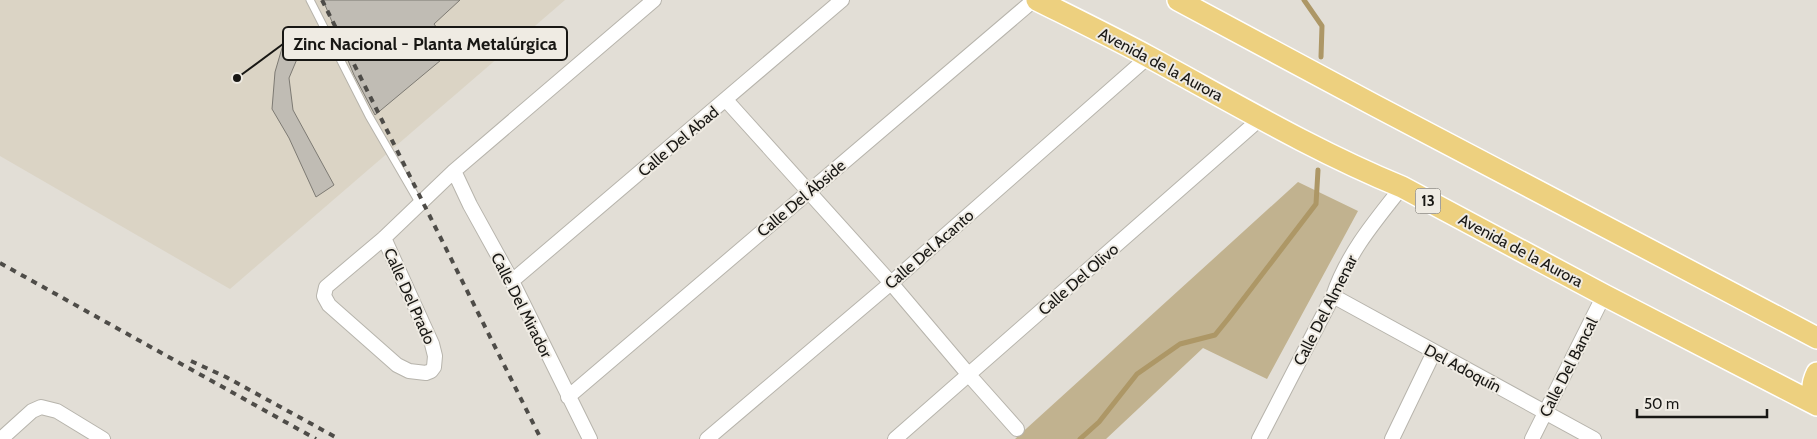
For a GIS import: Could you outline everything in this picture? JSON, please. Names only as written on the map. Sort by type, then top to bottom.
[{"type":"main road","name":"Avenida de la Aurora","points":[[1036,0],[1148,57],[1261,118],[1372,174],[1402,187],[1604,295],[1817,405]]},
{"type":"main road","points":[[1187,2],[1374,105],[1817,338]]},
{"type":"main road","points":[[1817,373],[1812,383],[1812,394],[1817,405]]},
{"type":"street","name":"Calle Del Prado","points":[[384,238],[436,356],[434,367],[426,373],[414,372],[397,365],[325,299],[326,287],[384,238],[454,171],[654,0]]},
{"type":"street","name":"Calle Del Abad","points":[[512,281],[842,0]]},
{"type":"street","name":"Calle Del Ábside","points":[[568,397],[1036,0]]},
{"type":"street","name":"Calle Del Acanto","points":[[707,439],[891,282],[1148,57]]},
{"type":"street","points":[[726,100],[891,282],[1017,429]]},
{"type":"street","name":"Calle Del Olivo","points":[[895,439],[1261,118]]},
{"type":"street","name":"Calle Del Mirador","points":[[454,171],[470,206],[512,281],[590,439]]},
{"type":"street","name":"Calle Del Almenar","points":[[1259,439],[1333,296],[1338,280],[1352,252],[1402,187]]},
{"type":"street","name":"Calle Del Bancal","points":[[1532,439],[1604,295]]},
{"type":"street","name":"Del Adoquín","points":[[1333,296],[1594,439]]},
{"type":"street","points":[[1392,439],[1434,352]]},
{"type":"street","points":[[1,439],[37,408],[48,408],[57,412],[103,439]]},
{"type":"lane","points":[[310,0],[369,116],[420,204]]},
{"type":"shaded area","points":[[0,0],[565,0],[230,289],[0,156]]},
{"type":"shaded area","points":[[1298,182],[1358,211],[1267,379],[1203,348],[1106,439],[1015,439]]},
{"type":"building","points":[[323,0],[460,0],[434,24],[453,50],[375,115],[354,75]]},
{"type":"building","points":[[287,31],[305,40],[289,78],[293,110],[334,185],[316,197],[289,138],[272,109],[275,72]]},
{"type":"waterway","points":[[1304,0],[1322,26],[1321,57]]},
{"type":"waterway","points":[[1080,439],[1099,422],[1137,374],[1180,344],[1215,335],[1316,204],[1318,170]]},
{"type":"railway","points":[[322,0],[541,439]]},
{"type":"railway","points":[[0,263],[316,439]]},
{"type":"railway","points":[[191,361],[226,377],[339,439]]},
{"type":"place","name":"Zinc Nacional - Planta Metalúrgica","points":[[237,78]]}]
